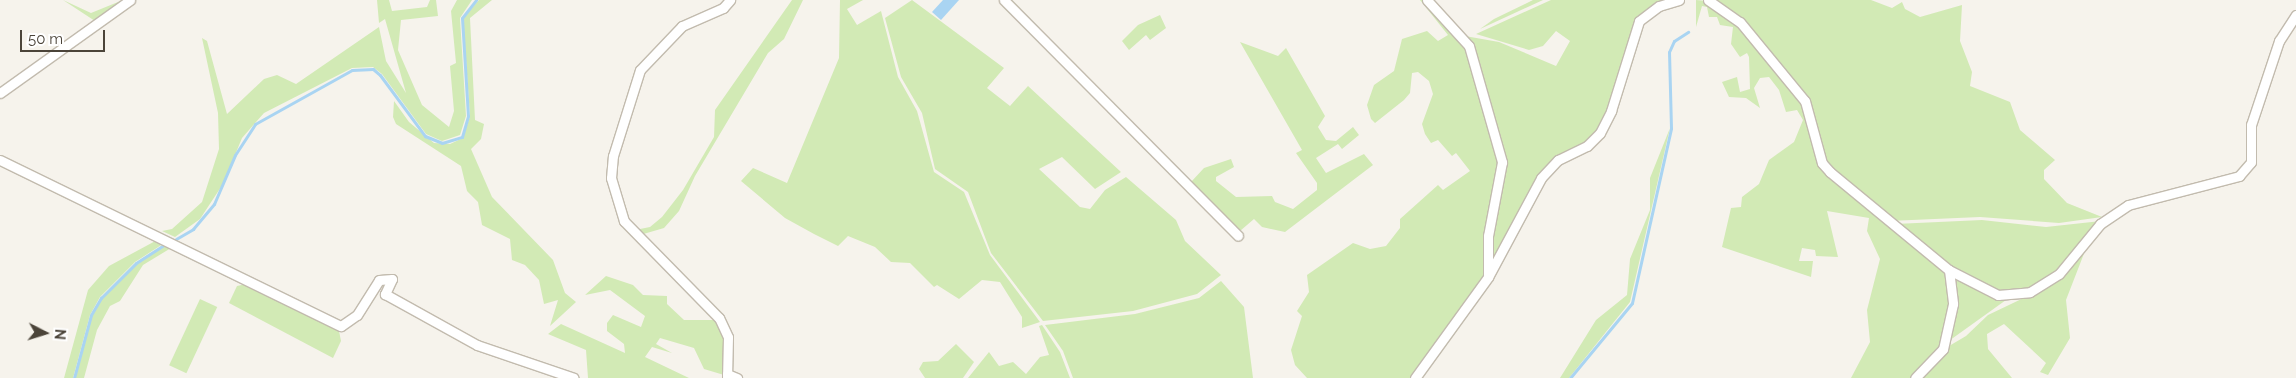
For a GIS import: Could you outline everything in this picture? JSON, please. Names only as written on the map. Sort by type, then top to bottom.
[{"type":"street","points":[[0,93],[130,0]]},
{"type":"street","points":[[730,0],[723,8],[682,26],[640,70],[618,138],[611,178],[624,221],[719,318],[728,337],[727,376],[737,378]]},
{"type":"street","points":[[1004,0],[1238,236]]},
{"type":"street","points":[[1427,0],[1469,46],[1502,162],[1488,236],[1488,276]]},
{"type":"street","points":[[1415,378],[1488,276],[1541,178],[1558,160],[1587,146],[1603,128],[1639,21],[1659,6],[1679,0]]},
{"type":"street","points":[[1708,0],[1740,22],[1805,101],[1822,163],[1830,172],[1948,270],[1998,296],[2030,292],[2059,274],[2100,224],[2128,205],[2239,176],[2251,162],[2251,125],[2279,41],[2296,15]]},
{"type":"street","points":[[0,160],[341,326],[358,315],[379,280],[392,279],[384,294],[476,345],[574,378]]},
{"type":"street","points":[[1914,378],[1943,349],[1953,304],[1948,270]]},
{"type":"green space","points":[[63,0],[91,13],[123,0],[95,21]]},
{"type":"green space","points":[[377,0],[389,0],[392,11],[427,7],[430,0],[436,0],[438,16],[401,20],[398,50],[422,105],[449,127],[454,111],[450,66],[456,63],[451,11],[457,0],[472,0],[460,18],[466,116],[460,135],[442,141],[426,134],[382,74],[373,67],[352,68],[264,113],[242,138],[223,184],[200,219],[175,237],[162,231],[172,229],[202,202],[219,149],[218,113],[202,38],[207,41],[227,114],[264,79],[277,75],[296,84],[379,27],[386,61],[406,93],[385,19],[379,23]]},
{"type":"green space","points":[[479,0],[492,0],[470,18],[475,120],[484,124],[481,139],[471,149],[492,197],[553,260],[565,293],[576,302],[550,326],[558,300],[544,304],[539,280],[525,265],[512,260],[510,239],[482,225],[478,202],[467,191],[461,166],[396,124],[393,117],[394,101],[409,122],[434,143],[450,144],[463,138],[470,116],[463,18]]},
{"type":"green space","points":[[792,0],[803,0],[784,39],[768,53],[695,176],[679,211],[664,228],[640,235],[635,230],[650,227],[662,217],[683,190],[714,137],[715,110]]},
{"type":"green space","points":[[840,0],[863,0],[847,9],[857,25],[881,11],[898,77],[917,111],[934,172],[964,192],[990,255],[1040,322],[1022,328],[1022,317],[1000,282],[982,280],[959,299],[937,285],[934,287],[910,263],[891,262],[875,247],[848,236],[838,246],[814,234],[785,218],[741,181],[753,168],[787,183],[839,58]]},
{"type":"green space","points":[[912,0],[1004,68],[987,88],[1010,106],[1028,86],[1121,172],[1095,189],[1062,157],[1039,169],[1080,207],[1090,209],[1105,190],[1126,177],[1176,220],[1185,241],[1221,275],[1197,294],[1133,311],[1043,321],[991,253],[968,192],[935,169],[922,113],[901,77],[885,18]]},
{"type":"green space","points":[[1420,0],[1426,0],[1465,42],[1501,166],[1485,274],[1412,378],[1307,378],[1295,365],[1291,350],[1302,316],[1297,311],[1309,292],[1307,275],[1353,243],[1370,249],[1386,246],[1400,228],[1400,219],[1438,185],[1443,190],[1470,171],[1456,153],[1452,156],[1438,140],[1431,143],[1425,134],[1422,124],[1433,94],[1429,81],[1418,72],[1412,73],[1410,93],[1404,100],[1375,123],[1371,119],[1367,105],[1374,85],[1394,71],[1402,39],[1427,31],[1438,41],[1448,35]]},
{"type":"green space","points":[[1533,0],[1543,0],[1480,29],[1494,19]]},
{"type":"green space","points":[[1551,0],[1668,0],[1646,10],[1632,29],[1602,127],[1587,142],[1546,166],[1492,262],[1490,233],[1506,166],[1465,36],[1499,42],[1556,66],[1570,41],[1556,31],[1543,46],[1529,50],[1476,34]]},
{"type":"green space","points":[[1696,0],[1707,1],[1737,22],[1803,104],[1832,177],[1946,272],[1951,298],[1940,349],[1911,378],[1851,378],[1870,342],[1867,310],[1880,259],[1867,231],[1869,218],[1827,211],[1838,257],[1816,256],[1815,250],[1802,248],[1799,261],[1813,261],[1811,277],[1722,247],[1731,208],[1741,207],[1742,197],[1759,184],[1769,160],[1794,142],[1803,120],[1797,110],[1786,112],[1779,90],[1769,77],[1760,78],[1754,88],[1760,108],[1746,98],[1729,97],[1722,82],[1737,77],[1740,92],[1750,89],[1749,57],[1747,53],[1740,57],[1731,44],[1733,27],[1720,25],[1717,17],[1709,17],[1707,7],[1702,6],[1696,27]]},
{"type":"green space","points":[[1714,0],[1871,0],[1892,8],[1902,2],[1905,9],[1920,17],[1962,5],[1960,41],[1972,72],[1970,86],[2010,102],[2020,130],[2055,160],[2044,170],[2044,179],[2067,203],[2102,217],[2059,223],[1980,217],[1889,221],[1827,165],[1816,120],[1803,91],[1738,17]]},
{"type":"green space","points":[[1160,15],[1166,28],[1150,40],[1146,35],[1129,50],[1122,41],[1138,25]]},
{"type":"green space","points":[[1240,42],[1278,56],[1286,48],[1325,116],[1318,127],[1326,140],[1336,141],[1353,127],[1359,135],[1342,149],[1338,144],[1316,158],[1326,173],[1364,154],[1373,165],[1285,232],[1262,227],[1254,219],[1240,231],[1191,182],[1204,168],[1231,159],[1234,167],[1216,177],[1216,181],[1236,197],[1272,196],[1275,202],[1293,209],[1317,190],[1317,183],[1296,153],[1302,150]]},
{"type":"green space","points":[[1670,128],[1630,302],[1569,378],[1560,378],[1596,320],[1627,295],[1630,259],[1650,210],[1650,178]]},
{"type":"green space","points":[[1982,220],[2046,227],[2101,221],[2075,255],[2041,284],[2016,294],[1977,287],[1895,224]]},
{"type":"green space","points":[[159,239],[166,242],[135,262],[100,297],[90,315],[73,378],[64,378],[88,290],[109,266]]},
{"type":"green space","points":[[166,245],[171,248],[143,265],[120,301],[110,306],[97,330],[84,378],[75,378],[92,316],[102,298],[137,264]]},
{"type":"green space","points":[[2085,251],[2066,300],[2070,338],[2048,375],[2040,372],[2046,363],[2004,324],[1987,334],[1988,349],[2012,378],[1918,378],[1944,349],[1966,336],[1988,315],[2032,294]]},
{"type":"green space","points":[[606,276],[633,285],[643,295],[667,296],[667,304],[684,320],[717,320],[726,339],[724,375],[704,369],[694,348],[660,338],[656,344],[672,353],[652,347],[645,357],[689,378],[588,378],[586,350],[548,334],[561,324],[625,353],[624,344],[607,331],[607,323],[613,315],[641,327],[645,316],[610,290],[585,295]]},
{"type":"green space","points":[[1953,278],[2006,300],[1946,343]]},
{"type":"green space","points":[[1221,281],[1244,307],[1253,378],[1073,378],[1063,351],[1045,325],[1135,314],[1199,298]]},
{"type":"green space","points":[[246,284],[339,331],[341,341],[333,358],[229,303],[237,286]]},
{"type":"green space","points":[[200,299],[217,307],[186,373],[169,365]]},
{"type":"green space","points":[[1042,325],[1060,352],[1070,378],[968,378],[989,352],[999,366],[1013,362],[1026,374],[1040,357],[1049,355],[1039,326]]},
{"type":"green space","points":[[956,344],[974,362],[963,378],[925,378],[919,369],[923,362],[938,361]]},
{"type":"water","points":[[943,0],[959,0],[941,20],[932,12]]},
{"type":"waterway","points":[[176,239],[193,229],[214,204],[235,155],[255,124],[352,70],[373,69],[380,75],[425,136],[442,143],[462,137],[468,116],[462,18],[476,0]]},
{"type":"waterway","points":[[1570,378],[1632,303],[1671,128],[1669,52],[1674,41],[1688,32]]},
{"type":"waterway","points":[[74,378],[91,315],[101,298],[136,263],[165,244]]}]
